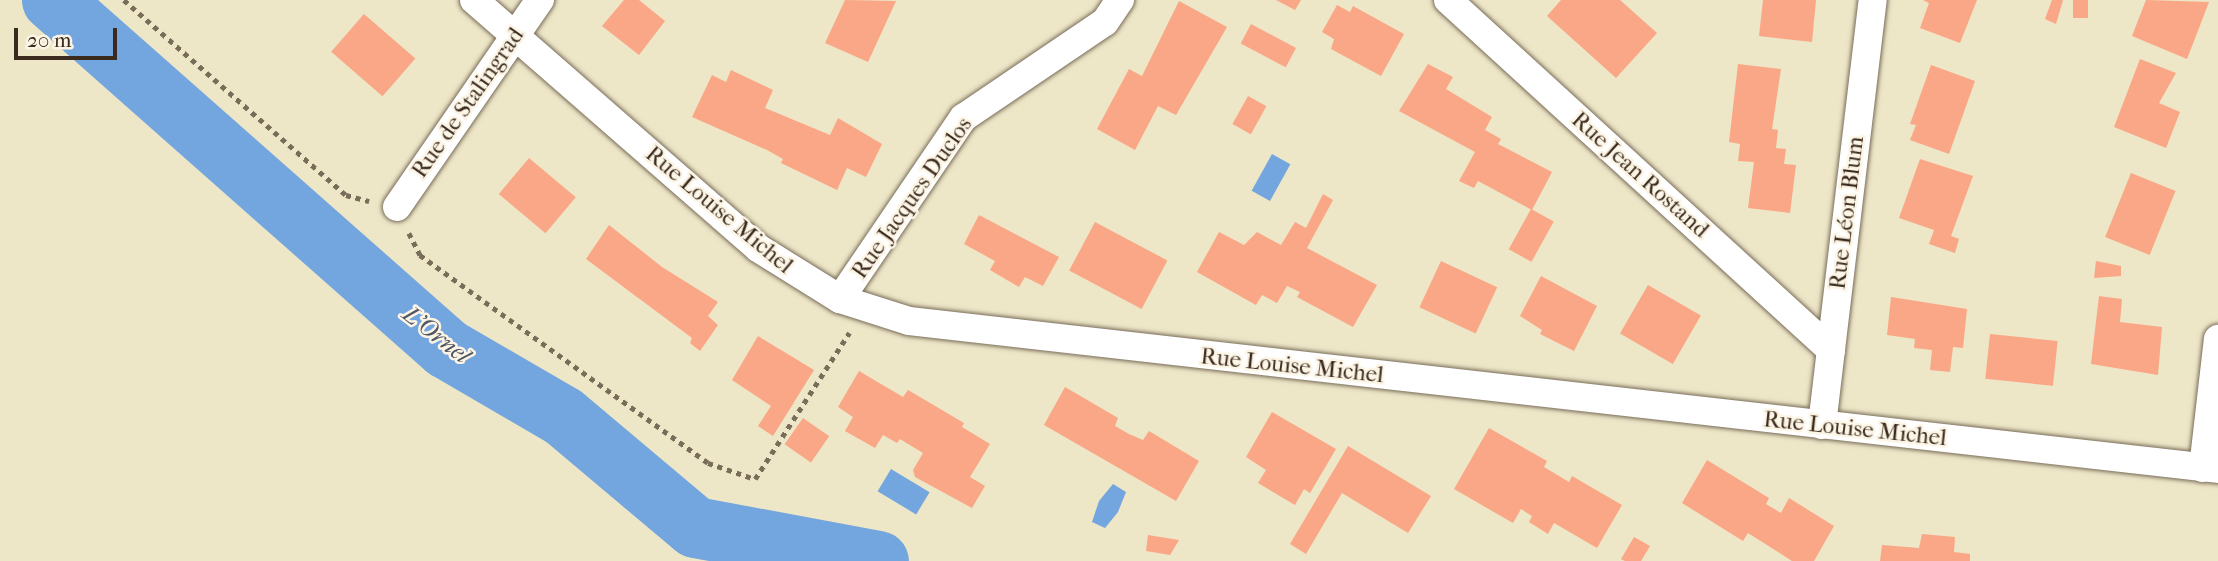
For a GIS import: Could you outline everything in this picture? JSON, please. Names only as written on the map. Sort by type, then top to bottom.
[{"type":"street","name":"Rue Louise Michel","points":[[474,0],[758,248],[853,304],[959,329],[2211,469]]},
{"type":"street","name":"Rue de Stalingrad","points":[[397,207],[540,0]]},
{"type":"street","name":"Rue Jacques Duclos","points":[[853,304],[963,118],[1105,22],[1120,0]]},
{"type":"street","name":"Rue Jean Rostand","points":[[1448,0],[1831,350]]},
{"type":"street","name":"Rue Léon Blum","points":[[1822,425],[1873,0]]},
{"type":"street","points":[[2211,469],[2218,339]]},
{"type":"path","points":[[124,0],[346,195],[397,207],[420,255],[708,463],[755,479],[853,304]]},
{"type":"water","points":[[1272,154],[1290,164],[1270,201],[1252,191]]},
{"type":"water","points":[[891,469],[930,492],[916,514],[878,491]]},
{"type":"water","points":[[1113,484],[1126,492],[1118,512],[1105,528],[1092,522],[1099,501]]},
{"type":"building","points":[[624,0],[639,0],[665,21],[639,55],[602,26]]},
{"type":"building","points":[[845,0],[896,1],[868,62],[825,43]]},
{"type":"building","points":[[1276,0],[1301,0],[1295,10]]},
{"type":"building","points":[[1561,0],[1620,0],[1657,33],[1616,78],[1547,16]]},
{"type":"building","points":[[1763,0],[1816,0],[1812,42],[1759,36]]},
{"type":"building","points":[[1923,0],[1977,0],[1960,43],[1920,28],[1929,3]]},
{"type":"building","points":[[2052,0],[2063,0],[2056,24],[2045,19]]},
{"type":"building","points":[[2073,0],[2088,0],[2088,18],[2073,18]]},
{"type":"building","points":[[2146,0],[2209,2],[2187,59],[2132,36]]},
{"type":"building","points":[[1179,1],[1227,27],[1176,115],[1158,106],[1135,150],[1097,129],[1129,69],[1142,76]]},
{"type":"building","points":[[1337,5],[1350,12],[1353,6],[1404,34],[1381,76],[1331,49],[1334,39],[1322,32]]},
{"type":"building","points":[[364,14],[415,59],[383,96],[331,52]]},
{"type":"building","points":[[1251,24],[1296,48],[1286,67],[1241,43]]},
{"type":"building","points":[[2140,59],[2176,73],[2159,103],[2180,112],[2166,148],[2114,127]]},
{"type":"building","points":[[1428,64],[1453,77],[1446,89],[1492,117],[1485,130],[1501,139],[1498,144],[1552,172],[1532,210],[1478,181],[1474,188],[1459,181],[1475,152],[1399,111]]},
{"type":"building","points":[[1738,64],[1781,69],[1772,129],[1778,130],[1776,148],[1786,149],[1784,164],[1796,165],[1790,213],[1748,208],[1754,162],[1738,161],[1740,144],[1729,142]]},
{"type":"building","points":[[1931,65],[1975,81],[1949,154],[1910,140],[1916,125],[1910,124]]},
{"type":"building","points":[[731,70],[773,90],[765,108],[830,135],[838,118],[882,144],[866,177],[847,168],[837,190],[781,163],[783,159],[767,150],[692,117],[712,75],[726,82]]},
{"type":"building","points":[[1248,96],[1266,106],[1251,134],[1232,124]]},
{"type":"building","points":[[529,158],[576,197],[546,233],[499,194]]},
{"type":"building","points":[[1920,159],[1973,176],[1951,236],[1959,239],[1955,253],[1929,244],[1934,230],[1899,218]]},
{"type":"building","points":[[2131,173],[2176,191],[2150,255],[2105,237]]},
{"type":"building","points":[[1323,194],[1333,200],[1307,248],[1377,285],[1353,327],[1297,297],[1300,292],[1287,286],[1277,303],[1262,295],[1256,305],[1197,272],[1219,232],[1244,245],[1257,232],[1281,245],[1295,222],[1306,228]]},
{"type":"building","points":[[1531,209],[1554,222],[1531,262],[1509,249]]},
{"type":"building","points":[[979,215],[1059,257],[1043,286],[1025,277],[1019,287],[990,270],[995,261],[964,244]]},
{"type":"building","points":[[1095,222],[1167,260],[1142,309],[1069,271]]},
{"type":"building","points":[[609,225],[662,267],[718,302],[708,316],[718,325],[700,351],[690,343],[692,338],[586,259]]},
{"type":"building","points":[[1441,261],[1497,287],[1476,333],[1419,307]]},
{"type":"building","points":[[2096,261],[2121,266],[2121,276],[2094,278]]},
{"type":"building","points":[[1541,276],[1597,306],[1574,351],[1540,334],[1542,330],[1520,316]]},
{"type":"building","points":[[1648,285],[1701,316],[1673,364],[1620,333]]},
{"type":"building","points":[[2099,296],[2122,299],[2120,322],[2162,327],[2158,375],[2091,364]]},
{"type":"building","points":[[1891,297],[1967,309],[1963,348],[1953,347],[1950,372],[1930,370],[1932,350],[1914,348],[1915,339],[1887,335]]},
{"type":"building","points":[[1990,334],[2058,341],[2053,386],[1985,379]]},
{"type":"building","points":[[758,336],[814,370],[773,436],[758,426],[771,406],[732,380]]},
{"type":"building","points":[[859,371],[903,397],[908,390],[964,423],[962,427],[990,444],[970,477],[985,486],[972,508],[915,477],[913,470],[923,453],[900,439],[897,443],[883,435],[875,448],[845,431],[853,417],[838,407]]},
{"type":"building","points":[[1065,387],[1118,418],[1115,426],[1129,434],[1143,440],[1149,431],[1199,461],[1176,501],[1044,425]]},
{"type":"building","points":[[1272,412],[1336,449],[1310,493],[1304,489],[1295,505],[1258,483],[1266,470],[1246,457]]},
{"type":"building","points":[[803,418],[829,436],[811,463],[785,444]]},
{"type":"building","points":[[1489,428],[1547,461],[1544,467],[1569,482],[1572,476],[1622,505],[1597,548],[1554,523],[1548,534],[1529,522],[1532,516],[1521,509],[1513,523],[1454,489]]},
{"type":"building","points":[[1348,446],[1431,496],[1408,533],[1342,493],[1306,554],[1290,544]]},
{"type":"building","points":[[1707,460],[1769,498],[1766,504],[1781,513],[1789,498],[1834,526],[1814,561],[1792,561],[1748,533],[1743,541],[1682,503]]},
{"type":"building","points":[[1922,534],[1955,537],[1954,552],[1970,554],[1970,561],[1880,561],[1882,545],[1919,548]]},
{"type":"building","points":[[1148,535],[1179,540],[1170,555],[1146,551]]},
{"type":"building","points":[[1634,537],[1650,546],[1641,561],[1625,561],[1621,559]]},
{"type":"waterway","name":"L'Ornel","points":[[52,0],[446,348],[563,416],[695,527],[878,561]]}]
